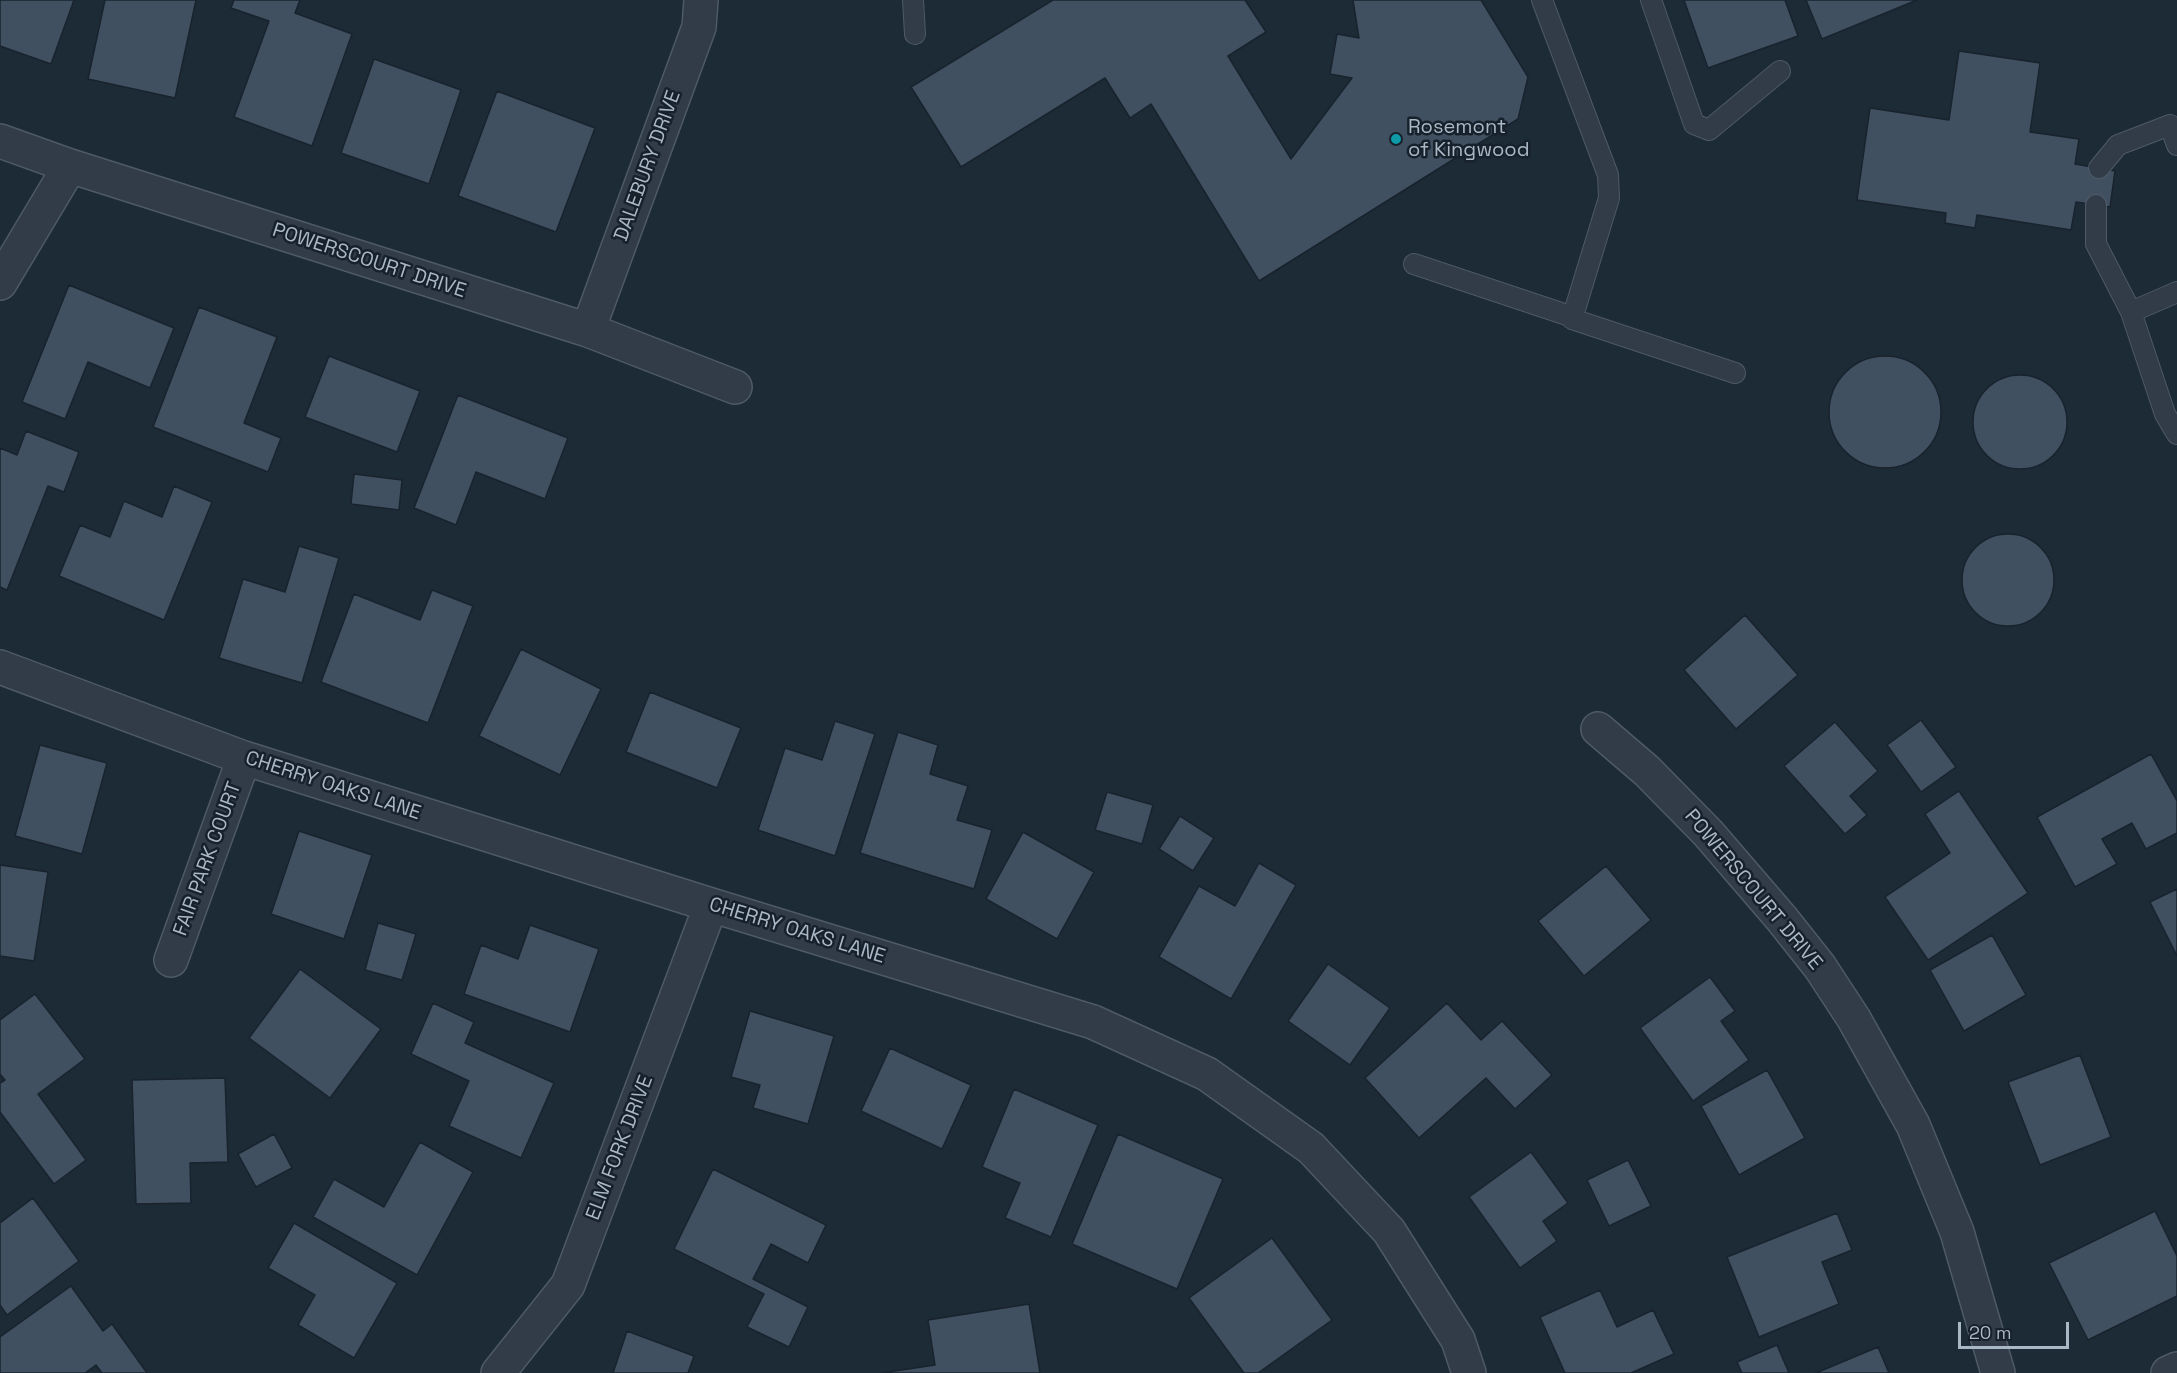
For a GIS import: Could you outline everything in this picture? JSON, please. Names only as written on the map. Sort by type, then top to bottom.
[{"type":"street","name":"DALEBURY DRIVE","points":[[588,330],[699,27],[701,0]]},
{"type":"street","name":"POWERSCOURT DRIVE","points":[[0,141],[70,166],[588,330],[735,387]]},
{"type":"street","points":[[0,283],[70,166]]},
{"type":"street","name":"CHERRY OAKS LANE","points":[[0,667],[244,758],[1093,1022],[1207,1074],[1311,1148],[1389,1231],[1458,1340],[1468,1373]]},
{"type":"street","name":"POWERSCOURT DRIVE","points":[[1598,729],[1647,771],[1708,833],[1820,967],[1854,1019],[1913,1125],[1953,1222],[1998,1373]]},
{"type":"street","name":"FAIR PARK COURT","points":[[171,960],[244,758]]},
{"type":"street","name":"ELM FORK DRIVE","points":[[498,1373],[568,1285],[711,905]]},
{"type":"street","points":[[2168,1373],[2177,1369]]},
{"type":"lane","points":[[913,0],[915,34]]},
{"type":"lane","points":[[1542,0],[1608,175],[1609,198],[1573,317]]},
{"type":"lane","points":[[1651,0],[1694,124],[1709,130],[1780,71]]},
{"type":"lane","points":[[2099,168],[2118,145],[2170,125],[2177,145]]},
{"type":"lane","points":[[2096,205],[2096,244],[2131,312],[2165,414],[2177,434]]},
{"type":"lane","points":[[1414,264],[1735,373]]},
{"type":"lane","points":[[2131,312],[2177,292]]},
{"type":"building","points":[[0,0],[74,0],[51,64],[0,46]]},
{"type":"building","points":[[105,0],[196,0],[175,98],[88,79]]},
{"type":"building","points":[[234,0],[300,0],[295,13],[352,34],[312,146],[234,117],[269,21],[231,8]]},
{"type":"building","name":"Rosemont of Kingwood","points":[[1053,0],[1245,0],[1266,32],[1228,56],[1291,159],[1352,78],[1330,74],[1337,34],[1359,38],[1353,0],[1481,0],[1528,77],[1518,119],[1259,281],[1151,104],[1130,118],[1105,78],[961,167],[911,87]]},
{"type":"building","points":[[1684,0],[1785,0],[1798,36],[1708,68]]},
{"type":"building","points":[[1806,0],[1917,0],[1822,39]]},
{"type":"building","points":[[1959,51],[2040,63],[2030,132],[2079,139],[2075,164],[2115,171],[2110,207],[2076,202],[2071,230],[1977,215],[1975,228],[1945,223],[1946,213],[1857,200],[1870,108],[1949,120]]},
{"type":"building","points":[[374,59],[461,90],[429,184],[341,153]]},
{"type":"building","points":[[497,91],[595,128],[556,232],[458,196]]},
{"type":"building","points":[[69,285],[174,328],[150,388],[88,362],[65,419],[22,402]]},
{"type":"building","points":[[199,307],[277,337],[244,423],[281,438],[268,472],[153,427]]},
{"type":"building","points":[[329,356],[420,391],[397,452],[305,417]]},
{"type":"building","points":[[1885,356],[1906,360],[1925,372],[1937,391],[1941,412],[1937,433],[1925,452],[1906,464],[1885,468],[1864,464],[1845,452],[1833,433],[1829,412],[1833,391],[1845,372],[1864,360]]},
{"type":"building","points":[[2020,375],[2038,379],[2053,389],[2063,404],[2067,422],[2063,440],[2053,455],[2038,465],[2020,469],[2002,465],[1987,455],[1977,440],[1973,422],[1977,404],[1987,389],[2002,379]]},
{"type":"building","points":[[458,395],[568,438],[545,499],[476,472],[456,525],[414,508]]},
{"type":"building","points":[[26,431],[79,452],[64,492],[48,486],[7,590],[0,587],[0,448],[17,455]]},
{"type":"building","points":[[354,474],[402,480],[399,510],[351,504]]},
{"type":"building","points":[[174,486],[212,502],[164,620],[59,576],[80,525],[110,537],[124,501],[162,517]]},
{"type":"building","points":[[2008,534],[2026,537],[2041,547],[2051,562],[2054,580],[2051,598],[2041,613],[2026,623],[2008,626],[1990,623],[1975,613],[1965,598],[1962,580],[1965,562],[1975,547],[1990,537]]},
{"type":"building","points":[[299,546],[339,558],[302,683],[219,658],[243,579],[285,592]]},
{"type":"building","points":[[432,590],[473,606],[428,723],[321,682],[354,594],[420,620]]},
{"type":"building","points":[[1745,615],[1798,675],[1736,729],[1684,670]]},
{"type":"building","points":[[521,649],[601,689],[560,775],[479,736]]},
{"type":"building","points":[[650,692],[741,728],[717,788],[626,752]]},
{"type":"building","points":[[1921,720],[1956,767],[1921,792],[1887,745]]},
{"type":"building","points":[[835,721],[875,734],[835,856],[758,830],[785,748],[822,760]]},
{"type":"building","points":[[1835,722],[1878,771],[1850,796],[1867,815],[1845,834],[1784,766]]},
{"type":"building","points":[[898,732],[938,745],[930,774],[968,786],[957,820],[992,830],[974,889],[860,853]]},
{"type":"building","points":[[40,745],[107,763],[82,854],[15,836]]},
{"type":"building","points":[[2151,754],[2177,801],[2177,833],[2146,849],[2132,823],[2102,839],[2117,864],[2075,887],[2037,817]]},
{"type":"building","points":[[1959,791],[2028,893],[1928,960],[1885,897],[1950,853],[1925,814]]},
{"type":"building","points":[[1107,792],[1153,805],[1142,844],[1095,830]]},
{"type":"building","points":[[1180,816],[1214,838],[1193,871],[1159,849]]},
{"type":"building","points":[[299,831],[372,855],[344,939],[271,914]]},
{"type":"building","points":[[1023,832],[1094,872],[1057,939],[986,899]]},
{"type":"building","points":[[1259,863],[1296,885],[1231,999],[1159,957],[1199,886],[1235,906]]},
{"type":"building","points":[[0,865],[48,872],[34,961],[0,956]]},
{"type":"building","points":[[1606,866],[1651,920],[1584,976],[1538,921]]},
{"type":"building","points":[[2177,889],[2177,956],[2150,902]]},
{"type":"building","points":[[378,923],[416,934],[402,980],[365,970]]},
{"type":"building","points":[[530,925],[599,949],[570,1032],[464,994],[481,945],[518,959]]},
{"type":"building","points":[[1992,935],[2026,995],[1964,1031],[1930,970]]},
{"type":"building","points":[[1328,964],[1390,1008],[1350,1065],[1288,1021]]},
{"type":"building","points":[[300,969],[381,1029],[330,1098],[249,1038]]},
{"type":"building","points":[[1710,977],[1735,1011],[1721,1021],[1749,1060],[1693,1101],[1640,1028]]},
{"type":"building","points":[[35,994],[85,1059],[38,1094],[86,1160],[54,1184],[0,1112],[0,1083],[5,1080],[0,1074],[0,1020]]},
{"type":"building","points":[[433,1003],[474,1022],[465,1043],[554,1083],[521,1158],[449,1126],[469,1081],[411,1054]]},
{"type":"building","points":[[1447,1003],[1481,1040],[1502,1021],[1552,1075],[1515,1109],[1486,1078],[1419,1138],[1365,1078]]},
{"type":"building","points":[[750,1011],[834,1036],[808,1124],[753,1108],[760,1085],[731,1077]]},
{"type":"building","points":[[890,1048],[971,1085],[942,1149],[861,1111]]},
{"type":"building","points":[[2080,1055],[2111,1137],[2040,1165],[2008,1082]]},
{"type":"building","points":[[1767,1070],[1805,1138],[1739,1175],[1701,1106]]},
{"type":"building","points":[[225,1078],[228,1162],[190,1163],[191,1203],[136,1204],[132,1080]]},
{"type":"building","points":[[1014,1089],[1098,1125],[1051,1237],[1005,1218],[1020,1183],[982,1167]]},
{"type":"building","points":[[274,1134],[292,1168],[256,1187],[238,1154]]},
{"type":"building","points":[[1118,1134],[1223,1179],[1177,1289],[1072,1244]]},
{"type":"building","points":[[420,1142],[473,1172],[417,1275],[313,1217],[334,1179],[384,1207]]},
{"type":"building","points":[[1531,1152],[1568,1203],[1543,1221],[1557,1241],[1520,1268],[1469,1197]]},
{"type":"building","points":[[1628,1160],[1651,1206],[1609,1226],[1587,1180]]},
{"type":"building","points":[[713,1169],[826,1225],[808,1263],[771,1244],[753,1279],[808,1307],[789,1347],[747,1327],[764,1294],[674,1249]]},
{"type":"building","points":[[33,1198],[79,1261],[7,1315],[0,1305],[0,1223]]},
{"type":"building","points":[[2155,1211],[2177,1256],[2177,1296],[2088,1340],[2049,1263]]},
{"type":"building","points":[[1837,1213],[1852,1250],[1822,1262],[1839,1304],[1759,1337],[1727,1257]]},
{"type":"building","points":[[294,1223],[397,1283],[354,1358],[298,1325],[315,1295],[268,1268]]},
{"type":"building","points":[[1272,1238],[1332,1320],[1258,1373],[1244,1373],[1189,1298]]},
{"type":"building","points":[[71,1286],[103,1331],[112,1324],[147,1373],[102,1373],[96,1365],[85,1373],[0,1373],[0,1337]]},
{"type":"building","points":[[1600,1290],[1617,1327],[1653,1310],[1674,1354],[1631,1373],[1565,1373],[1540,1317]]},
{"type":"building","points":[[1029,1304],[1040,1373],[881,1373],[935,1365],[928,1320]]},
{"type":"building","points":[[627,1331],[694,1356],[688,1373],[613,1373]]},
{"type":"building","points":[[1777,1345],[1789,1373],[1742,1373],[1737,1362]]},
{"type":"building","points":[[1878,1347],[1889,1373],[1816,1373]]},
{"type":"place","name":"Rosemont of Kingwood","points":[[1396,139]]}]
